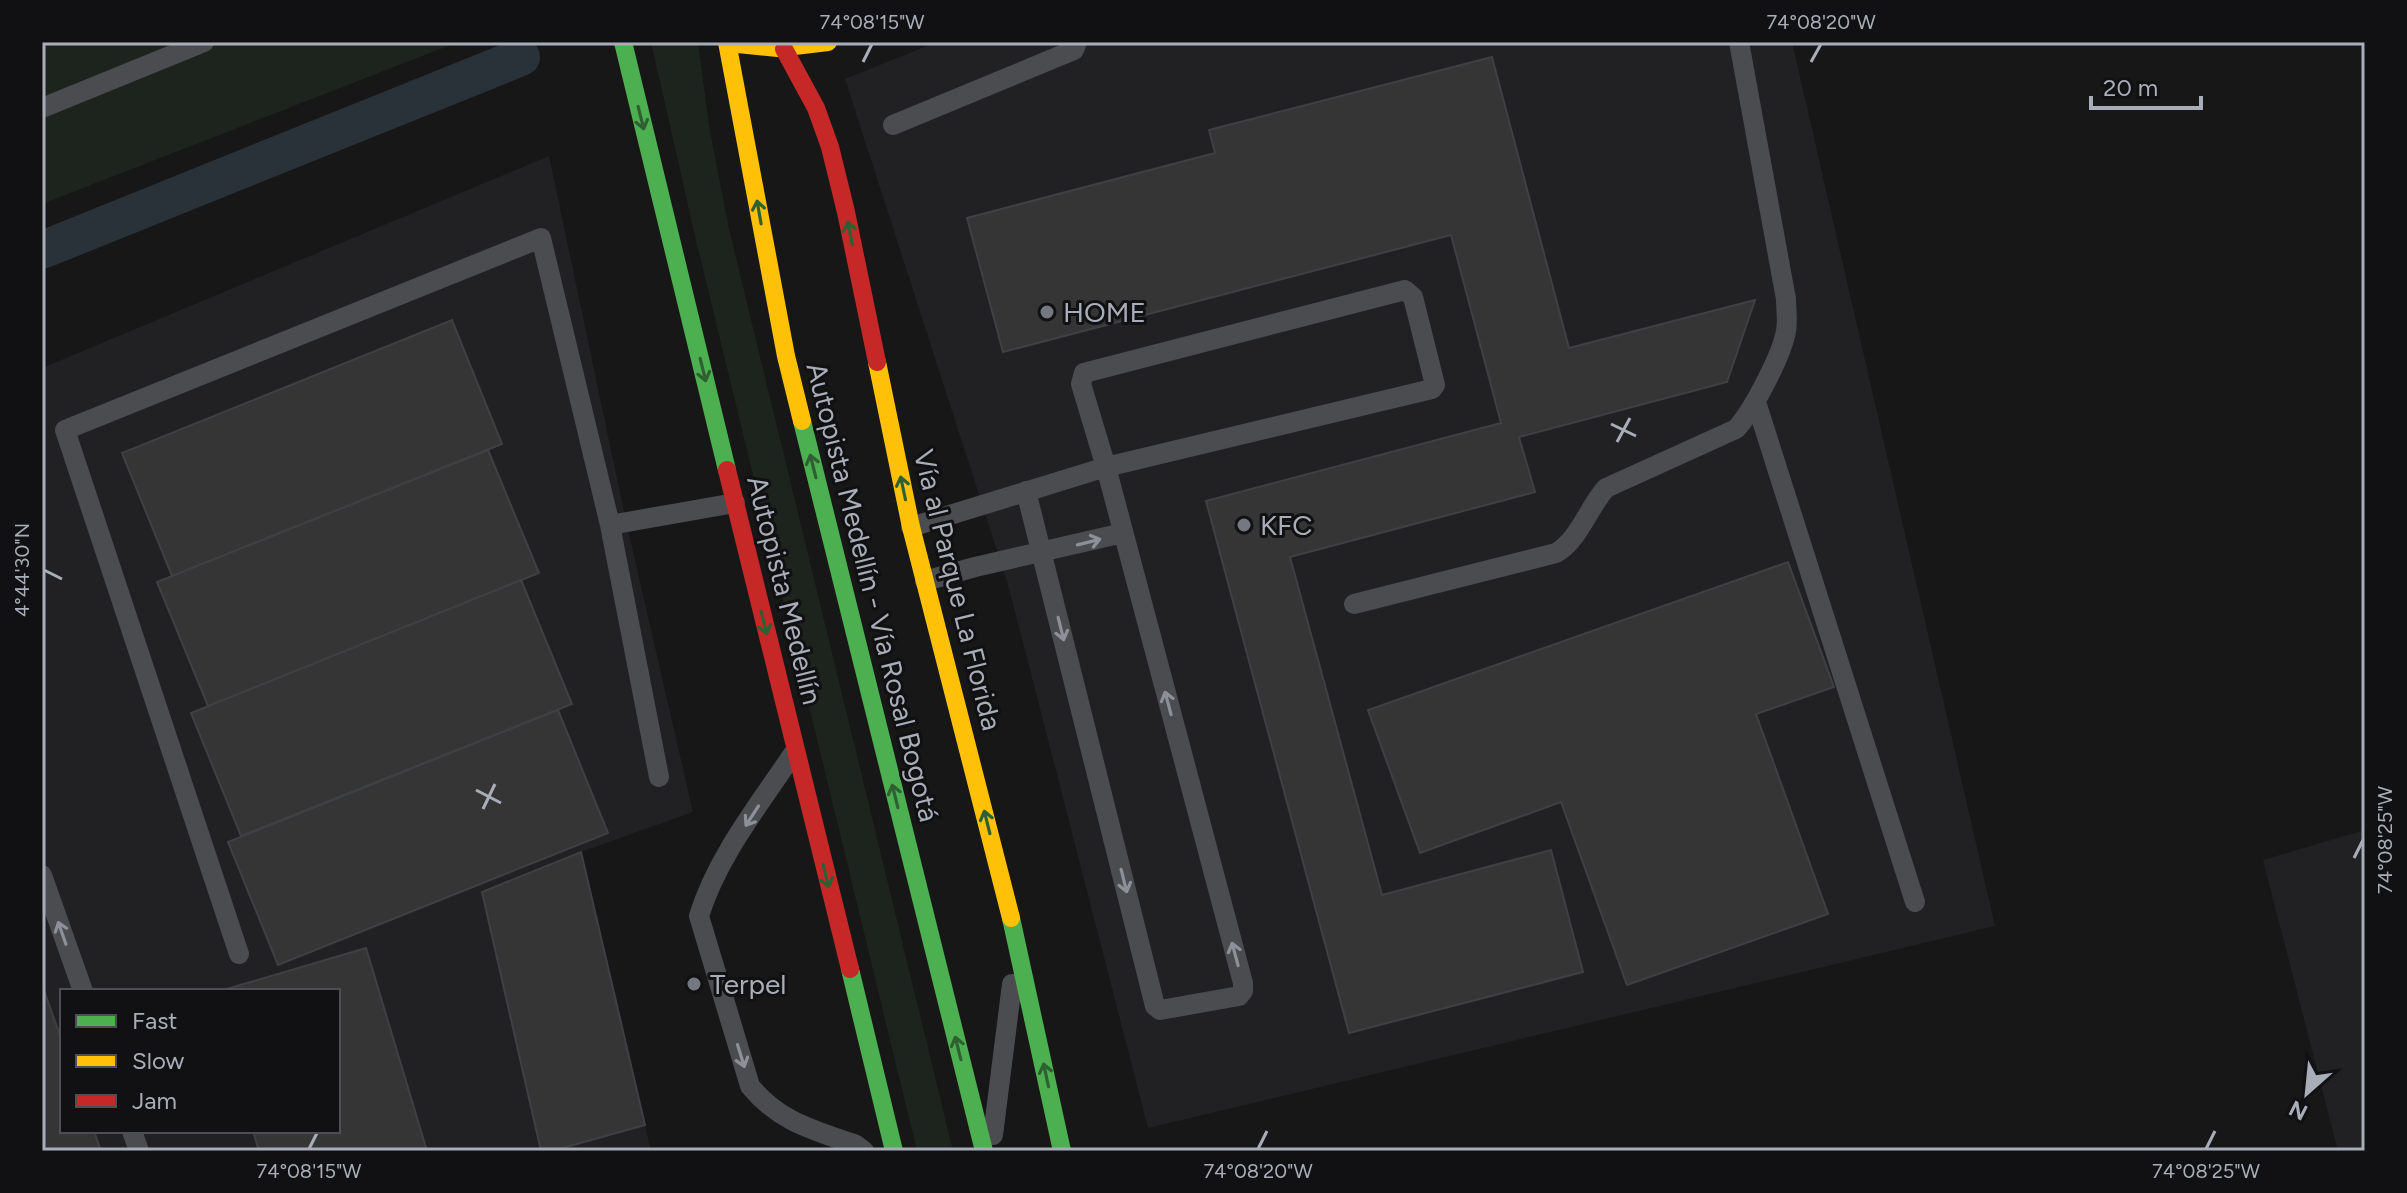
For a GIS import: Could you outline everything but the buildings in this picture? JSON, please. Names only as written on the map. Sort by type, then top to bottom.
[{"type":"main road","name":"Autopista Medellín","points":[[623,42],[894,1151]]},
{"type":"main road","points":[[728,42],[759,49],[784,49],[828,42]]},
{"type":"main road","name":"Autopista Medellín - Vía Rosal Bogotá","points":[[728,42],[786,356],[984,1151]]},
{"type":"main road","name":"Vía al Parque La Florida","points":[[784,49],[816,108],[830,147],[911,527],[1017,942],[1062,1151]]},
{"type":"lane","points":[[42,108],[204,42]]},
{"type":"lane","points":[[893,125],[1074,50],[1077,42]]},
{"type":"lane","points":[[1354,604],[1556,553],[1571,541],[1606,488],[1736,429],[1744,420],[1756,402],[1786,332],[1786,299],[1739,42]]},
{"type":"lane","points":[[239,954],[65,430],[541,238],[610,525],[659,777]]},
{"type":"lane","points":[[911,527],[1026,491],[1106,467],[1432,389],[1435,385],[1413,297],[1405,290],[1084,373],[1081,384],[1106,467],[1243,983],[1239,996],[1160,1010],[1155,1006],[1026,491]]},
{"type":"lane","points":[[1756,402],[1915,902]]},
{"type":"lane","points":[[610,525],[735,503]]},
{"type":"lane","points":[[925,581],[1123,533]]},
{"type":"lane","points":[[795,750],[707,889],[699,916],[750,1086],[764,1103],[793,1123],[853,1149]]},
{"type":"lane","points":[[42,875],[82,989]]},
{"type":"lane","points":[[991,1151],[1017,942]]},
{"type":"shaded area","points":[[42,42],[458,42],[42,204]]},
{"type":"shaded area","points":[[651,42],[698,42],[709,126],[729,229],[953,1151],[917,1151],[695,236]]},
{"type":"shaded area","points":[[937,42],[1792,42],[1995,926],[1148,1128],[1009,588],[845,79]]},
{"type":"shaded area","points":[[549,156],[626,521],[693,812],[581,852],[651,1151],[42,1151],[42,368]]},
{"type":"shaded area","points":[[2365,830],[2365,1151],[2338,1151],[2263,860]]},
{"type":"waterway","points":[[42,250],[521,57]]},
{"type":"traffic: fast","points":[[623,42],[727,470]]},
{"type":"traffic: fast","points":[[802,421],[984,1151]]},
{"type":"traffic: fast","points":[[1011,918],[1062,1151]]},
{"type":"traffic: fast","points":[[850,969],[894,1151]]},
{"type":"traffic: slow","points":[[727,42],[786,356],[802,421]]},
{"type":"traffic: slow","points":[[728,43],[778,48],[828,42]]},
{"type":"traffic: slow","points":[[877,362],[911,527],[1011,918]]},
{"type":"traffic: jam","points":[[784,49],[816,108],[830,147],[877,362]]},
{"type":"traffic: jam","points":[[727,470],[850,969]]},
{"type":"place","name":"HOME","points":[[1047,312]]},
{"type":"place","name":"KFC","points":[[1244,525]]},
{"type":"place","name":"Terpel","points":[[694,984]]}]
